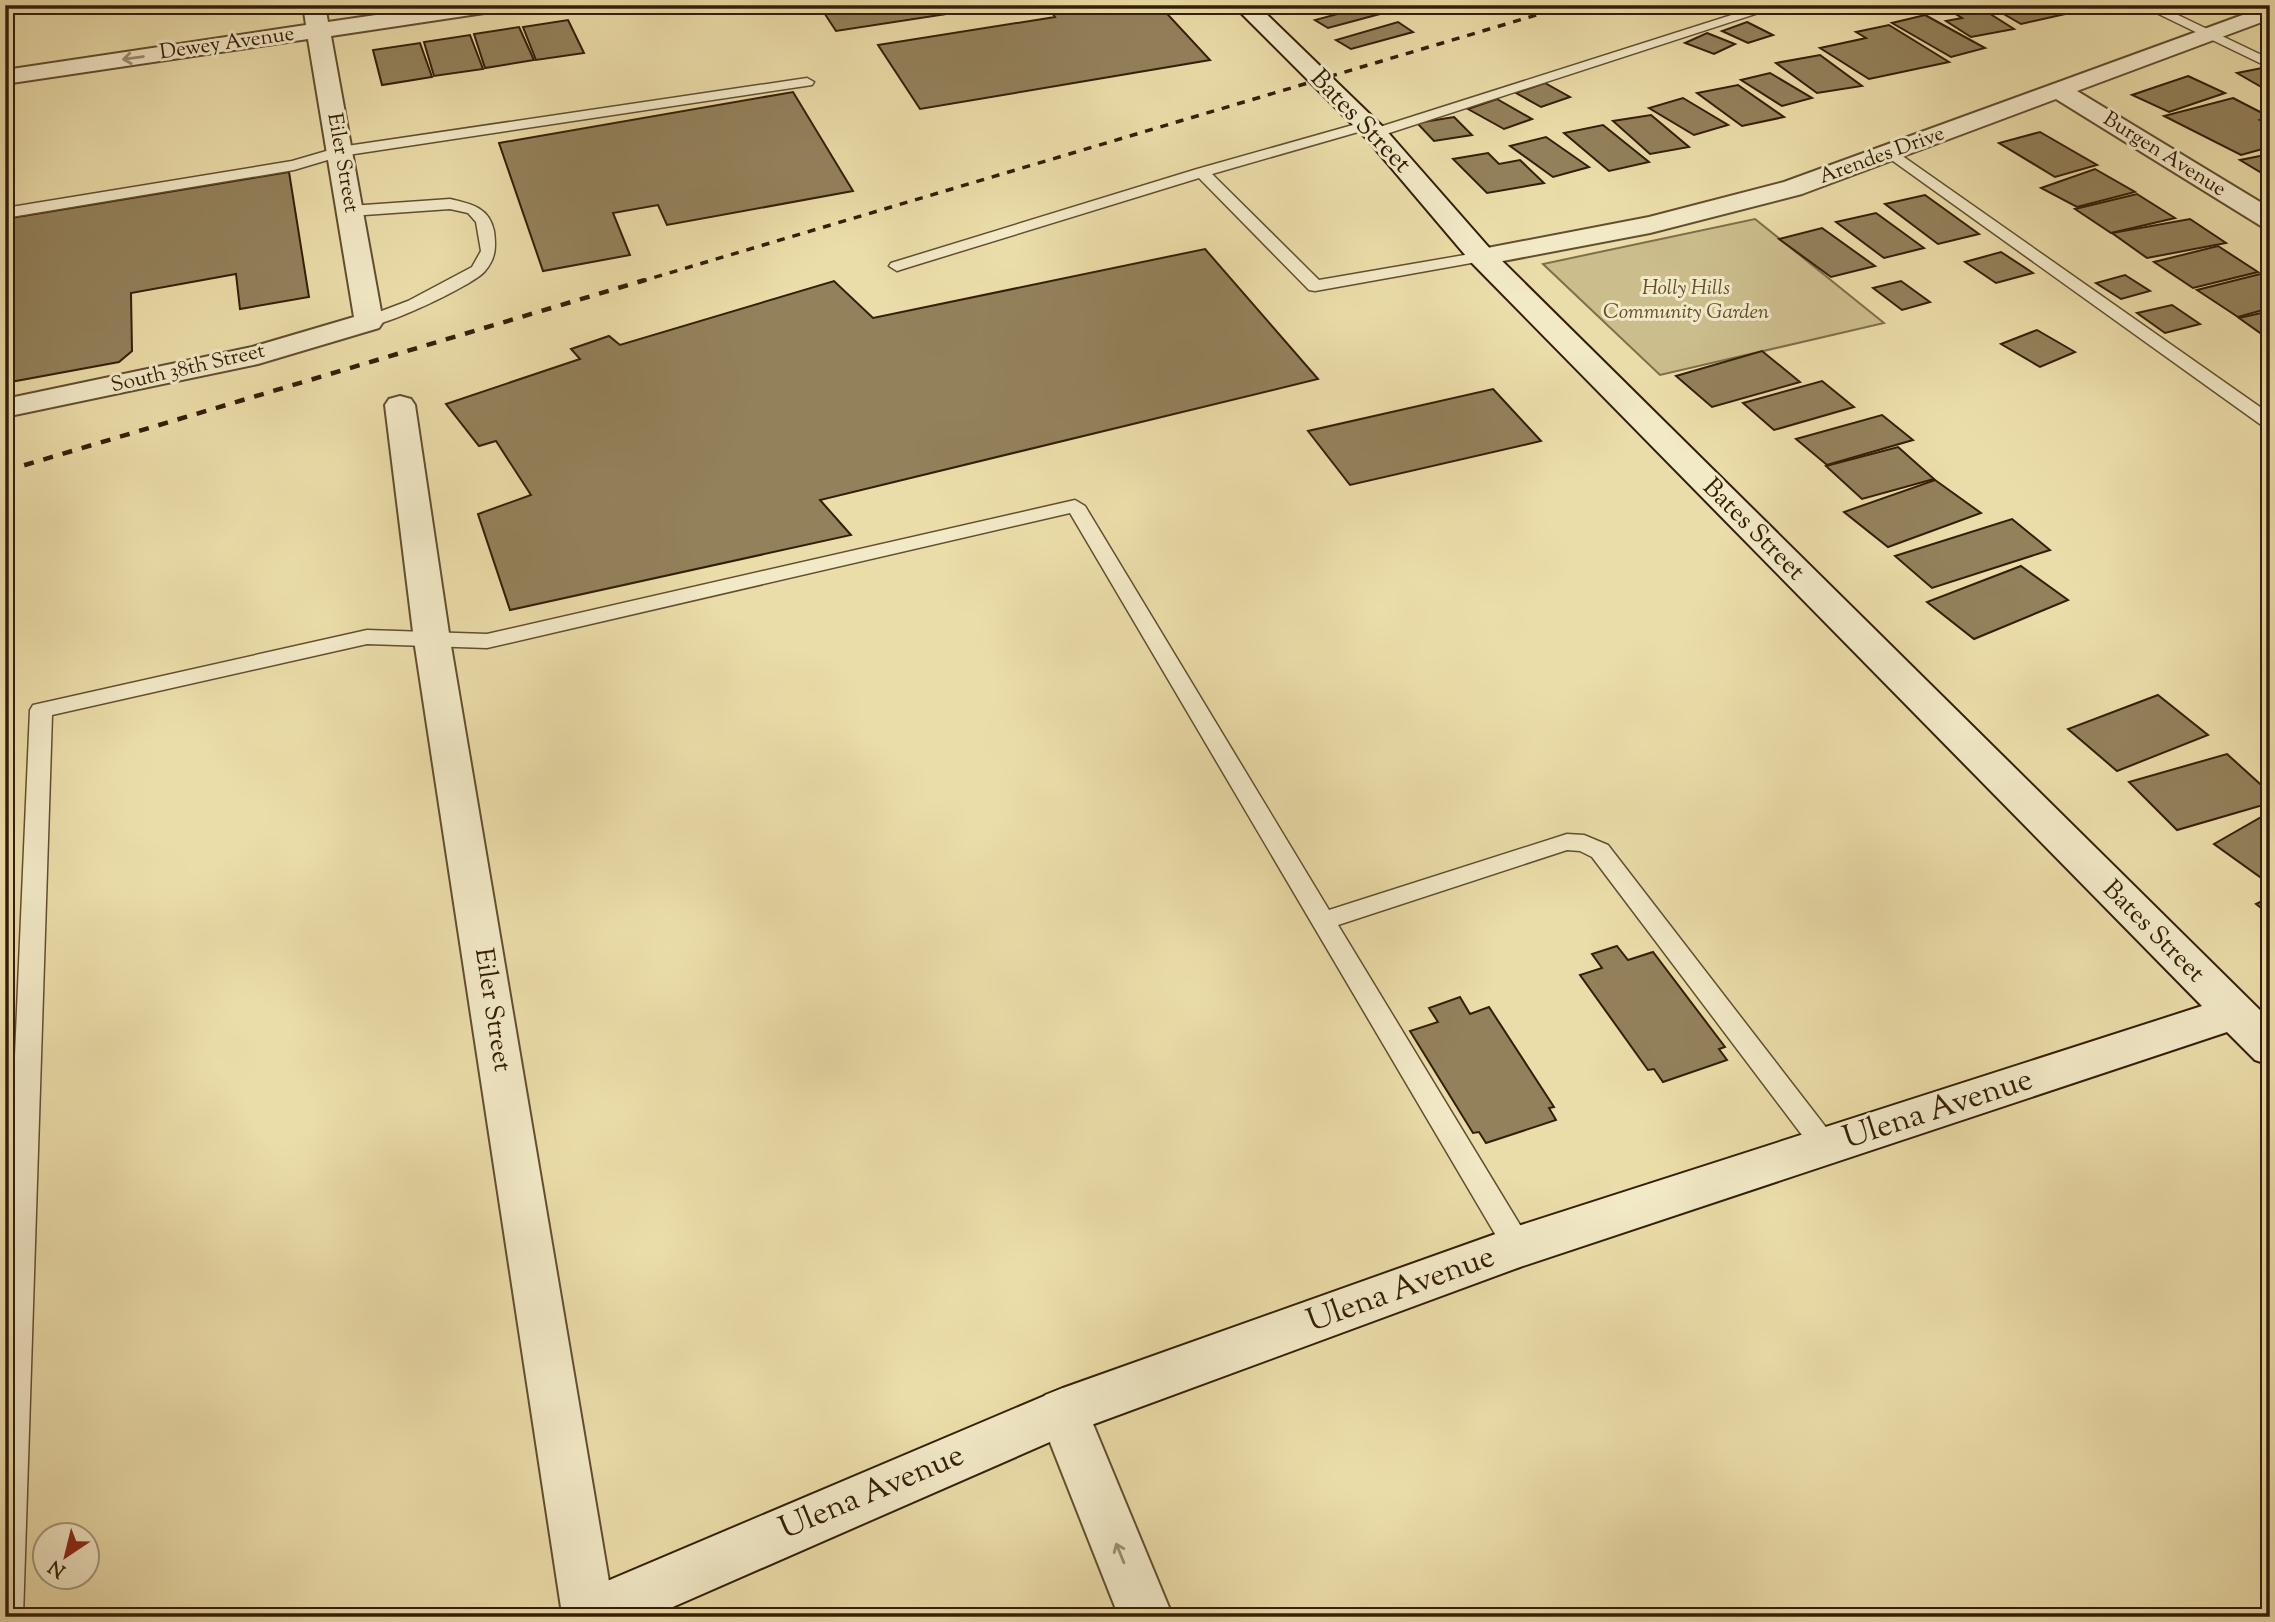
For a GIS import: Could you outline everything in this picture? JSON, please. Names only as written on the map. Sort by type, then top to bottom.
[{"type":"street","name":"Eiler Street","points":[[314,5],[369,322]]},
{"type":"street","name":"Dewey Avenue","points":[[5,77],[491,5]]},
{"type":"street","name":"Bates Street","points":[[1244,5],[1371,130],[1482,257],[2269,1046]]},
{"type":"street","name":"Arendes Drive","points":[[1482,257],[1650,225],[1737,205],[1793,188],[2270,11]]},
{"type":"street","name":"Burgen Avenue","points":[[2058,90],[2270,220]]},
{"type":"street","name":"South 38th Street","points":[[5,408],[258,355],[369,322]]},
{"type":"street","name":"Eiler Street","points":[[400,405],[432,640],[588,1616]]},
{"type":"street","name":"Ulena Avenue","points":[[588,1616],[1063,1412],[1518,1247],[2234,1013]]},
{"type":"street","points":[[1063,1412],[1146,1617]]},
{"type":"lane","points":[[897,266],[1202,172],[1371,130],[1777,5]]},
{"type":"lane","points":[[2146,5],[2270,64]]},
{"type":"lane","points":[[5,213],[294,165],[340,152],[807,82]]},
{"type":"lane","points":[[1891,153],[2270,423]]},
{"type":"lane","points":[[1202,172],[1315,286],[1482,257]]},
{"type":"lane","points":[[350,211],[450,204],[473,209],[484,221],[489,251],[478,270],[414,305],[369,322]]},
{"type":"lane","points":[[8,1617],[41,710],[367,637],[487,641],[1075,506],[1518,1247]]},
{"type":"lane","points":[[1323,921],[1567,842],[1592,847],[1600,851],[1826,1147]]},
{"type":"green space","name":"Holly Hills Community Garden","points":[[1755,219],[1884,323],[1660,375],[1543,264]]},
{"type":"building","points":[[819,5],[1005,5],[836,31]]},
{"type":"building","points":[[1046,5],[1159,5],[1210,60],[920,109],[878,45],[1055,17]]},
{"type":"building","points":[[1371,5],[1382,5],[1391,11],[1328,28],[1315,20]]},
{"type":"building","points":[[1976,5],[2014,29],[1971,37],[1946,21],[1962,18],[1949,10]]},
{"type":"building","points":[[1988,5],[2049,5],[2065,14],[2021,24]]},
{"type":"building","points":[[1925,15],[1985,48],[1951,57],[1892,23]]},
{"type":"building","points":[[568,20],[584,53],[536,60],[523,27]]},
{"type":"building","points":[[1398,22],[1413,32],[1351,49],[1336,40]]},
{"type":"building","points":[[1747,22],[1773,35],[1748,43],[1722,31]]},
{"type":"building","points":[[1889,25],[1949,62],[1869,79],[1820,48],[1866,38],[1856,32]]},
{"type":"building","points":[[519,27],[534,60],[485,68],[474,34]]},
{"type":"building","points":[[1707,33],[1735,44],[1714,54],[1685,43]]},
{"type":"building","points":[[470,35],[483,69],[434,76],[424,42]]},
{"type":"building","points":[[420,43],[432,77],[382,85],[373,50]]},
{"type":"building","points":[[1820,55],[1862,86],[1817,93],[1776,63]]},
{"type":"building","points":[[2262,68],[2270,72],[2270,86],[2263,88],[2237,73]]},
{"type":"building","points":[[1770,73],[1812,98],[1782,106],[1741,80]]},
{"type":"building","points":[[2188,76],[2225,93],[2169,112],[2132,95]]},
{"type":"building","points":[[1545,83],[1570,97],[1541,107],[1516,93]]},
{"type":"building","points":[[1738,85],[1784,117],[1742,126],[1697,93]]},
{"type":"building","points":[[793,92],[853,191],[667,225],[658,205],[613,213],[630,255],[543,271],[499,143]]},
{"type":"building","points":[[1683,98],[1728,125],[1694,135],[1649,108]]},
{"type":"building","points":[[2233,98],[2270,117],[2260,120],[2270,125],[2270,147],[2241,155],[2164,116]]},
{"type":"building","points":[[1497,99],[1532,119],[1504,129],[1468,109]]},
{"type":"building","points":[[1651,115],[1689,147],[1650,154],[1613,121]]},
{"type":"building","points":[[1454,117],[1472,135],[1434,141],[1417,123]]},
{"type":"building","points":[[1603,125],[1649,162],[1609,171],[1564,133]]},
{"type":"building","points":[[2040,132],[2097,165],[2055,177],[1999,143]]},
{"type":"building","points":[[1546,137],[1589,167],[1553,177],[1510,146]]},
{"type":"building","points":[[1488,153],[1499,164],[1520,160],[1544,183],[1487,193],[1453,159]]},
{"type":"building","points":[[2270,154],[2270,178],[2240,160]]},
{"type":"building","points":[[2095,169],[2135,192],[2077,207],[2041,188]]},
{"type":"building","points":[[289,172],[309,297],[240,309],[236,274],[131,293],[132,351],[119,362],[5,383],[5,219]]},
{"type":"building","points":[[2137,194],[2175,218],[2111,233],[2075,209]]},
{"type":"building","points":[[1925,195],[1979,234],[1938,244],[1885,204]]},
{"type":"building","points":[[1876,213],[1924,248],[1884,258],[1836,222]]},
{"type":"building","points":[[2190,219],[2226,243],[2147,258],[2112,233]]},
{"type":"building","points":[[1822,228],[1875,266],[1831,277],[1779,239]]},
{"type":"building","points":[[2218,246],[2258,272],[2193,288],[2154,262]]},
{"type":"building","points":[[1205,249],[1318,379],[820,500],[851,535],[510,610],[478,514],[531,495],[496,441],[479,446],[446,404],[580,359],[571,349],[609,336],[620,345],[834,281],[873,318]]},
{"type":"building","points":[[2001,252],[2033,273],[1996,283],[1965,262]]},
{"type":"building","points":[[2264,273],[2270,276],[2270,308],[2238,317],[2197,290]]},
{"type":"building","points":[[2125,275],[2150,291],[2121,299],[2096,283]]},
{"type":"building","points":[[1901,281],[1930,302],[1902,310],[1873,288]]},
{"type":"building","points":[[2172,305],[2200,324],[2165,333],[2137,313]]},
{"type":"building","points":[[2270,311],[2270,340],[2239,318]]},
{"type":"building","points":[[2037,330],[2075,352],[2040,367],[2001,344]]},
{"type":"building","points":[[1762,351],[1800,382],[1712,407],[1676,376]]},
{"type":"building","points":[[1822,381],[1854,407],[1774,430],[1743,403]]},
{"type":"building","points":[[1493,389],[1541,441],[1350,485],[1308,431]]},
{"type":"building","points":[[1882,415],[1913,440],[1827,465],[1796,439]]},
{"type":"building","points":[[1898,447],[1934,479],[1862,499],[1826,466]]},
{"type":"building","points":[[1935,480],[1981,513],[1888,547],[1844,512]]},
{"type":"building","points":[[2012,519],[2050,550],[1932,588],[1895,556]]},
{"type":"building","points":[[2021,566],[2068,600],[1974,639],[1927,602]]},
{"type":"building","points":[[2158,695],[2208,735],[2117,771],[2068,729]]},
{"type":"building","points":[[2227,754],[2270,793],[2270,803],[2177,830],[2129,782]]},
{"type":"building","points":[[2270,812],[2270,872],[2260,877],[2214,844]]},
{"type":"building","points":[[2270,897],[2270,915],[2256,904]]},
{"type":"building","points":[[1617,946],[1628,960],[1653,952],[1725,1047],[1719,1049],[1727,1060],[1663,1082],[1654,1069],[1648,1070],[1580,975],[1602,968],[1592,954]]},
{"type":"building","points":[[1460,997],[1470,1014],[1489,1007],[1554,1107],[1549,1108],[1556,1120],[1486,1143],[1479,1132],[1473,1133],[1410,1031],[1438,1022],[1429,1008]]},
{"type":"railway","points":[[639,282],[1570,5]]},
{"type":"railway","points":[[5,471],[645,280]]}]
